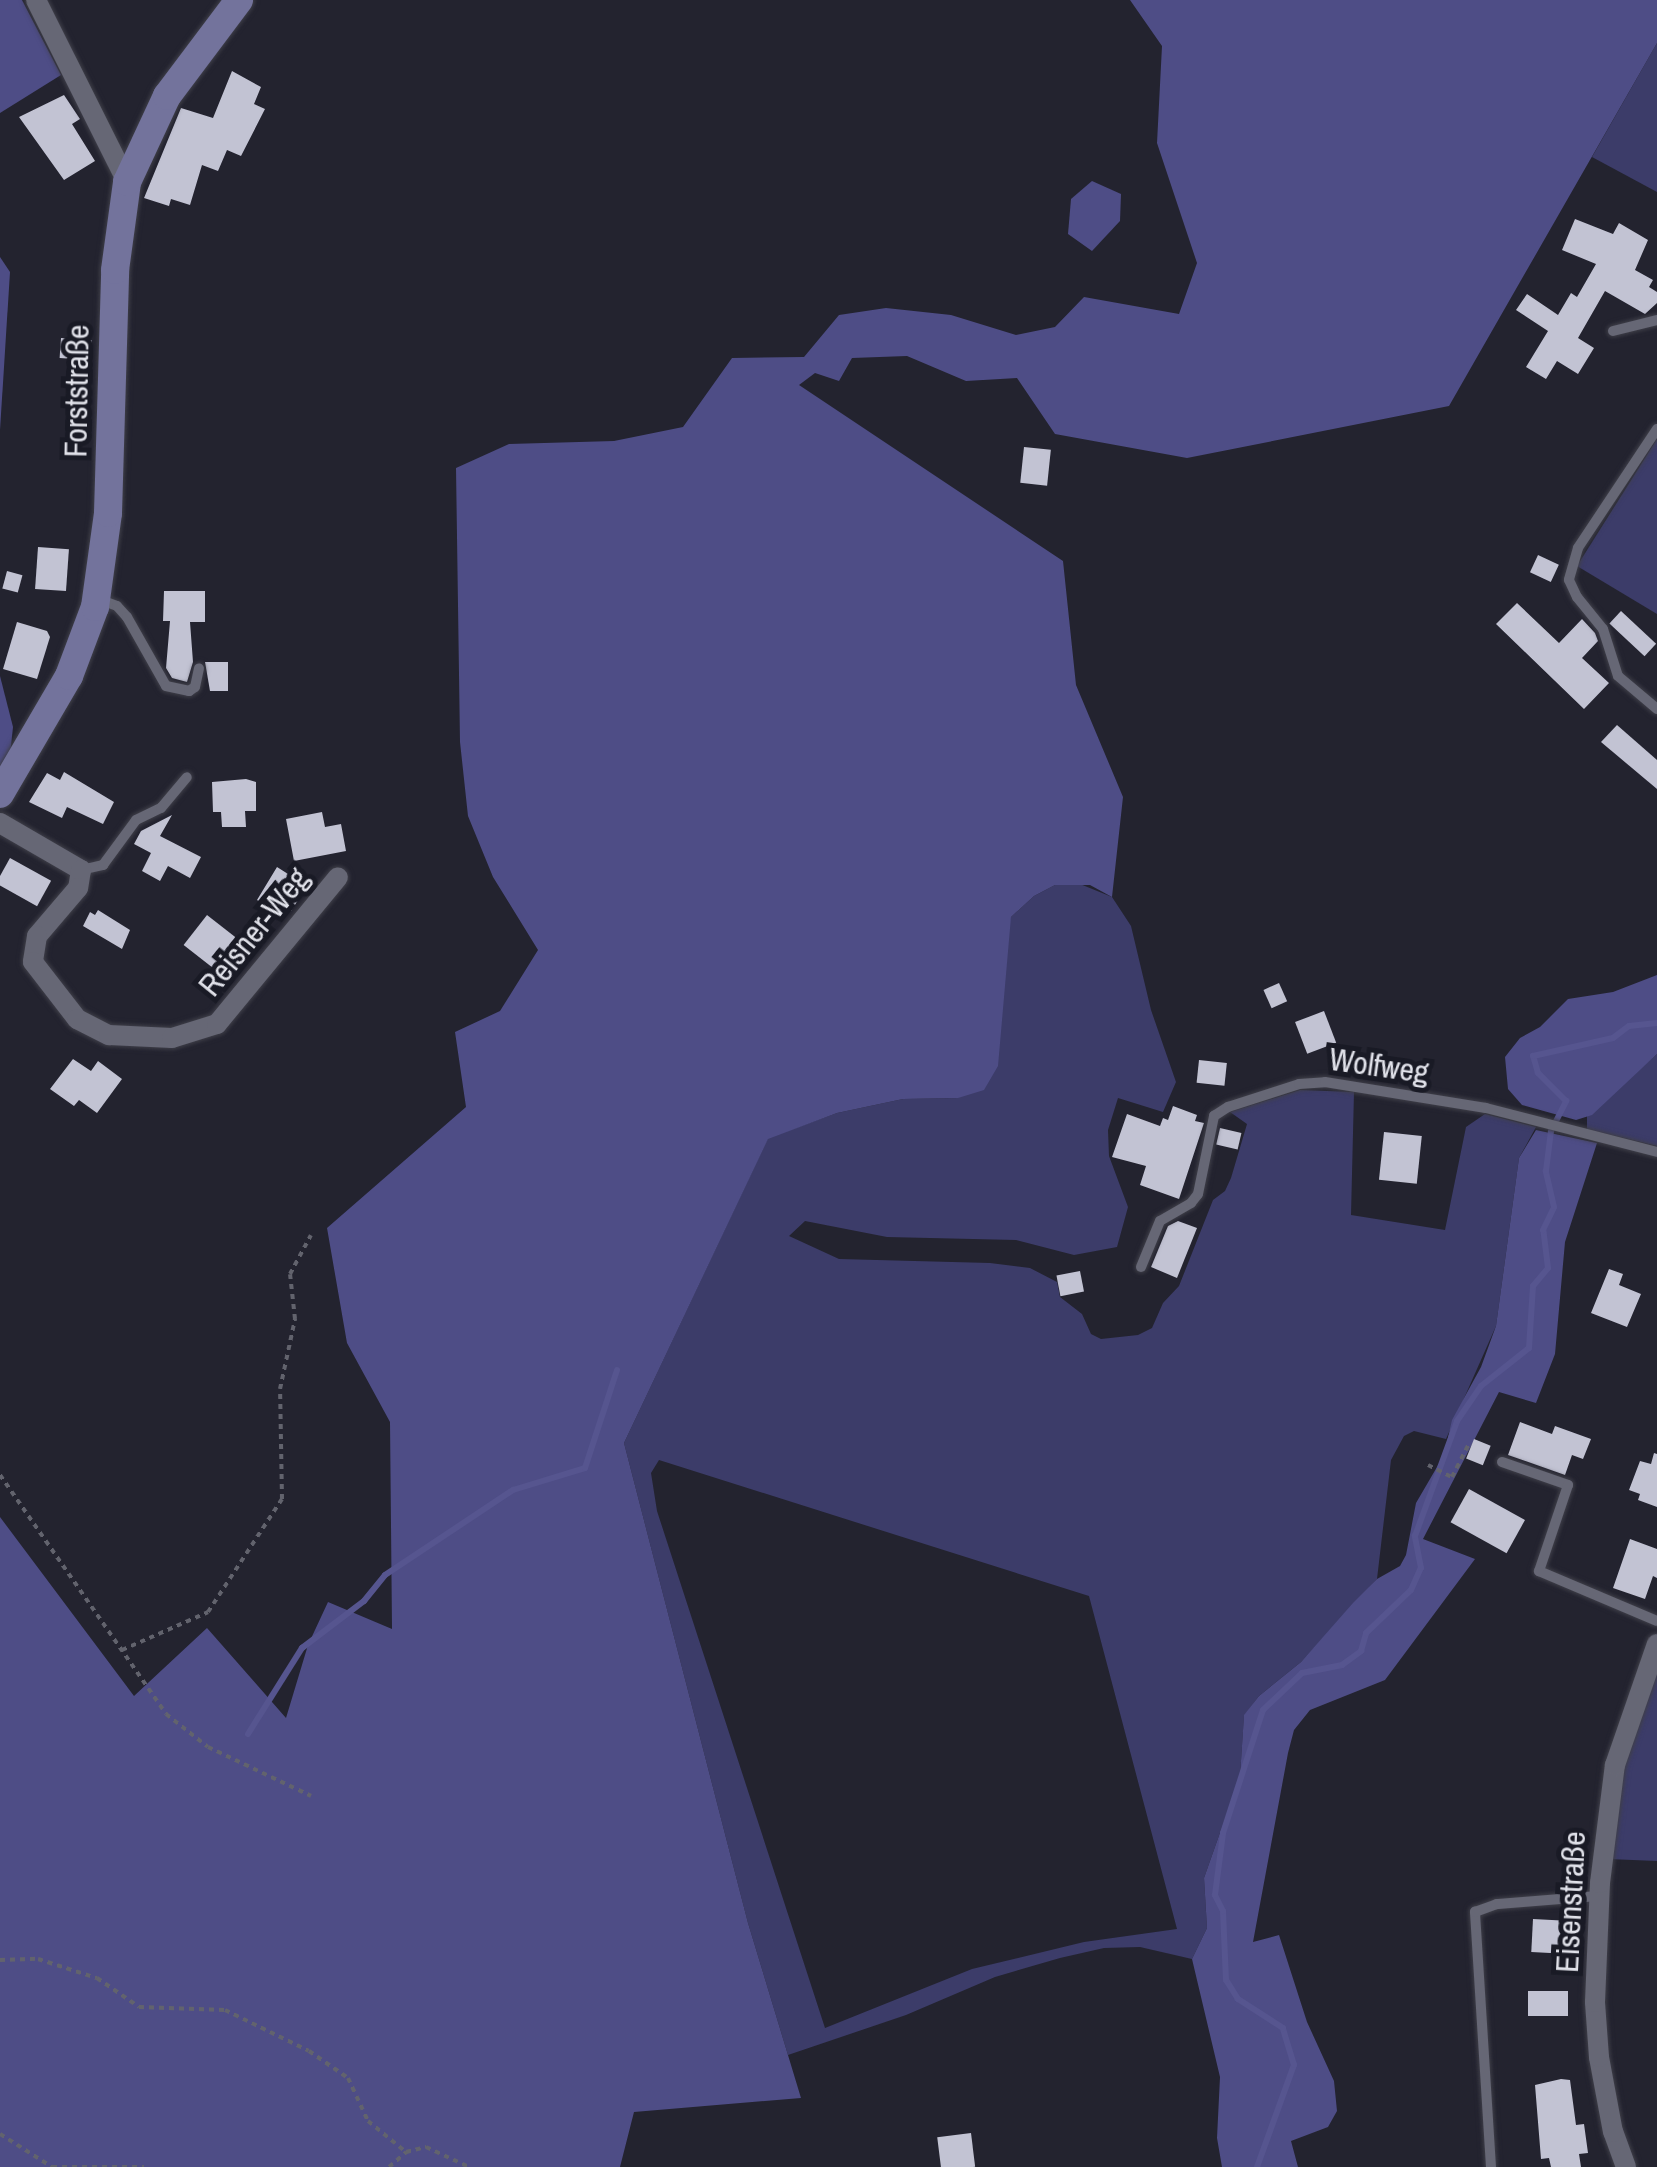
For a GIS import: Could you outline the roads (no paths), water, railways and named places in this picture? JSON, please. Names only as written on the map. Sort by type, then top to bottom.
[{"type":"street","points":[[36,0],[127,182]]},
{"type":"street","name":"Forststraße","points":[[0,794],[69,676],[97,599],[111,461],[116,251],[127,182],[175,83],[239,0]]},
{"type":"street","points":[[0,823],[81,870]]},
{"type":"street","name":"Reisner-Weg","points":[[81,870],[78,888],[37,936],[32,962],[77,1019],[93,1031],[172,1038],[217,1024],[338,877]]},
{"type":"street","name":"Eisenstraße","points":[[1626,2167],[1613,2132],[1599,2057],[1595,2002],[1599,1896],[1615,1765],[1657,1644]]},
{"type":"lane","points":[[1614,331],[1657,320]]},
{"type":"lane","points":[[1657,428],[1578,548],[1569,580],[1577,597],[1603,629],[1618,676],[1657,708]]},
{"type":"lane","points":[[97,599],[117,606],[127,617],[166,686],[178,691],[196,688],[199,668]]},
{"type":"lane","points":[[81,870],[103,866],[136,820],[161,808],[187,777]]},
{"type":"lane","name":"Wolfweg","points":[[1141,1268],[1160,1221],[1192,1203],[1198,1194],[1214,1116],[1228,1106],[1280,1088],[1325,1082],[1396,1091],[1560,1126],[1657,1152]]},
{"type":"lane","points":[[1502,1462],[1568,1485],[1540,1572],[1657,1620]]},
{"type":"lane","points":[[1491,2167],[1475,1912],[1497,1904],[1599,1896]]},
{"type":"waterway","points":[[1257,2167],[1294,2065],[1283,2028],[1238,1999],[1226,1980],[1223,1911],[1215,1895],[1223,1833],[1263,1710],[1302,1673],[1342,1665],[1361,1651],[1366,1633],[1411,1590],[1421,1568],[1415,1536],[1457,1421],[1481,1386],[1529,1348],[1533,1286],[1548,1268],[1543,1230],[1554,1207],[1546,1171],[1551,1131],[1566,1101],[1538,1073],[1533,1056],[1613,1038],[1629,1026],[1657,1023]]},
{"type":"waterway","points":[[248,1734],[302,1648],[364,1601],[385,1575],[513,1490],[585,1468],[617,1370]]}]
